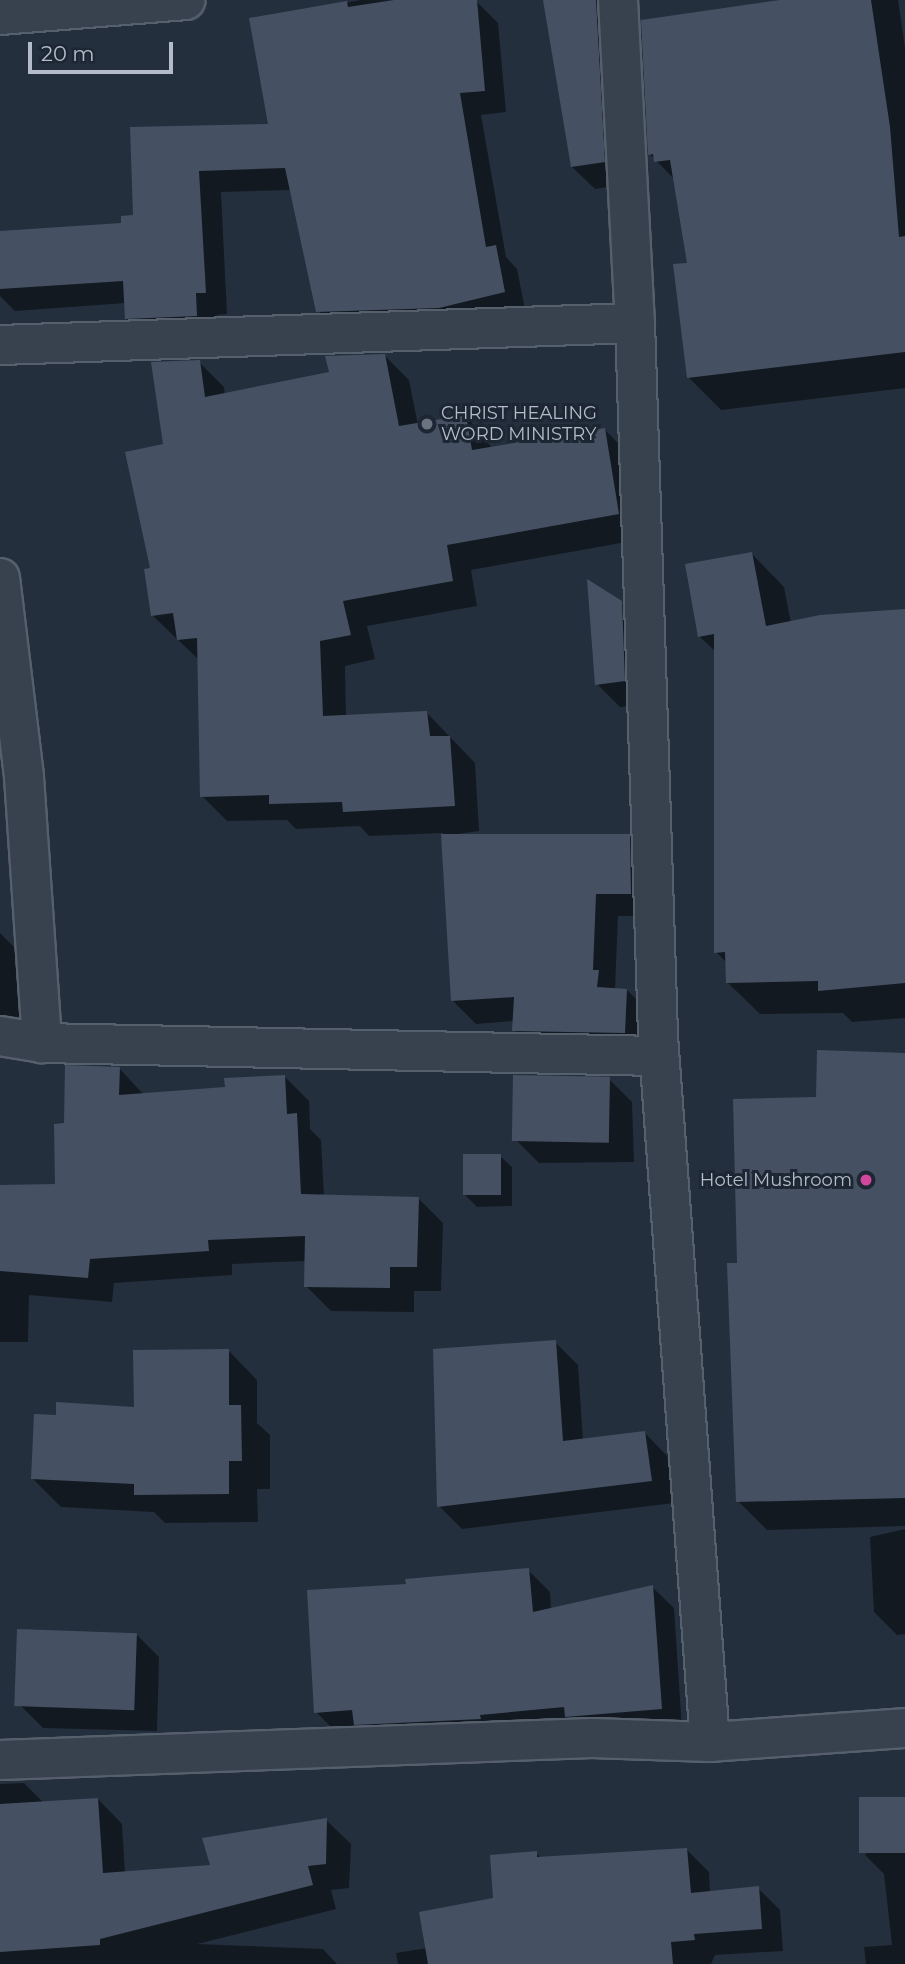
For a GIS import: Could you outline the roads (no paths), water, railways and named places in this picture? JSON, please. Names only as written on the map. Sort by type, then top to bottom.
[{"type":"street","points":[[0,15],[186,0]]},
{"type":"street","points":[[618,0],[635,323],[659,1056],[710,1742]]},
{"type":"street","points":[[0,345],[635,323]]},
{"type":"street","points":[[0,578],[24,776],[42,1043]]},
{"type":"street","points":[[0,1036],[42,1043],[659,1056]]},
{"type":"street","points":[[0,1760],[592,1738],[710,1742],[905,1728]]},
{"type":"place","name":"CHRIST HEALING WORD MINISTRY","points":[[427,424]]},
{"type":"place","name":"Hotel Mushroom","points":[[866,1180]]}]
